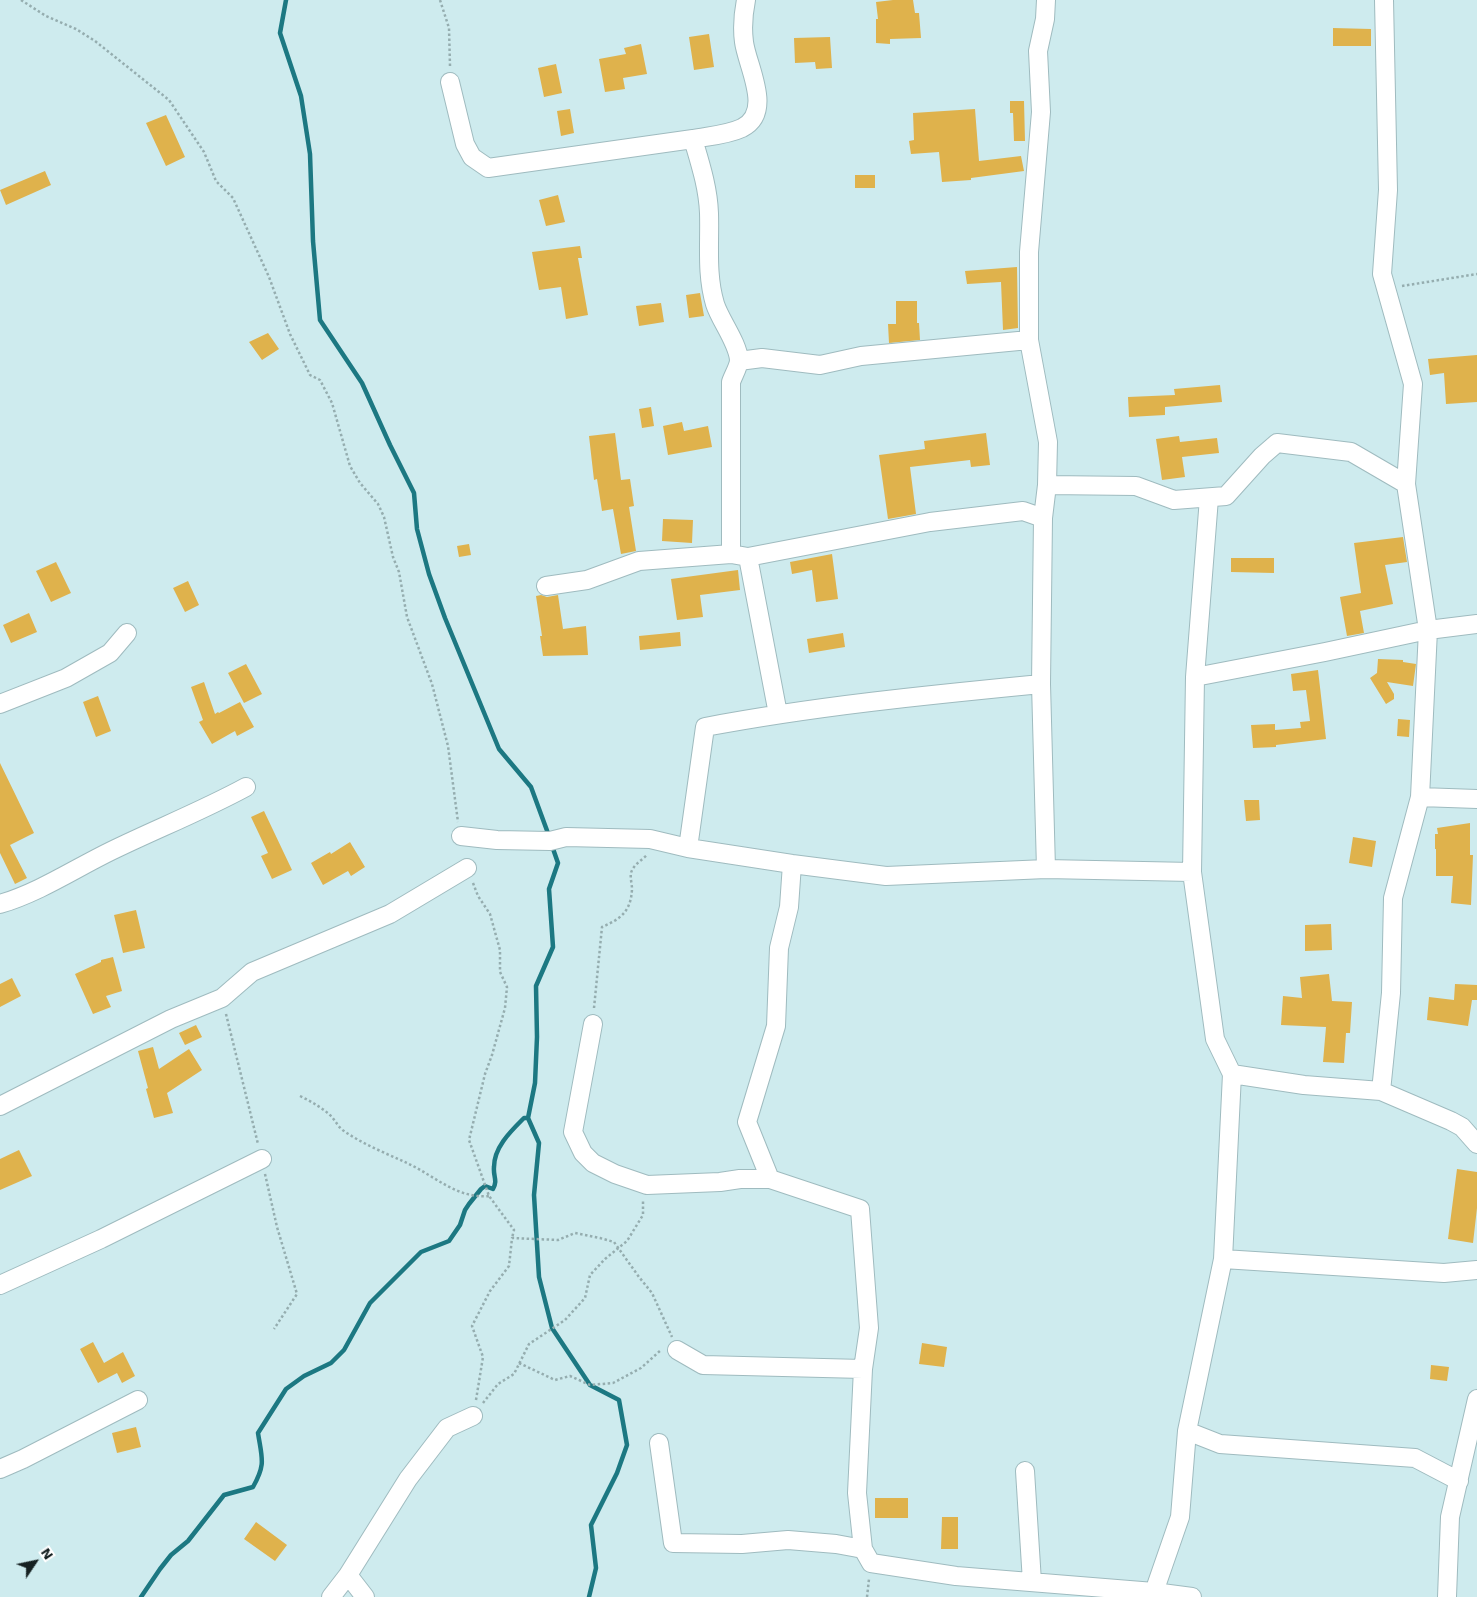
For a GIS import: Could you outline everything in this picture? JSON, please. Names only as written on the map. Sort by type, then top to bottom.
[{"type":"street","points":[[450,82],[465,144],[472,157],[488,168],[730,132],[749,123],[758,101],[754,78],[744,44],[742,22],[746,0]]},
{"type":"street","points":[[1046,0],[1045,19],[1038,51],[1041,112],[1029,252],[1029,340],[1048,442],[1040,684],[1046,869]]},
{"type":"street","points":[[1381,1091],[1391,993],[1393,898],[1420,797],[1428,630],[1406,484],[1413,384],[1382,274],[1388,190],[1384,0]]},
{"type":"street","points":[[693,138],[706,187],[709,213],[709,269],[715,304],[732,340],[739,361],[731,382],[740,556],[778,714]]},
{"type":"street","points":[[739,361],[762,358],[820,365],[862,356],[1029,340]]},
{"type":"street","points":[[1048,484],[1136,486],[1174,500],[1226,496],[1262,456],[1277,443],[1351,452],[1406,484]]},
{"type":"street","points":[[1154,1595],[1180,1518],[1187,1431],[1223,1259],[1232,1074],[1215,1039],[1192,872],[1195,677],[1208,498]]},
{"type":"street","points":[[546,586],[587,580],[639,560],[740,556],[930,522],[1023,511],[1044,518]]},
{"type":"street","points":[[1195,677],[1428,630],[1477,624]]},
{"type":"street","points":[[0,704],[66,678],[110,653],[127,633]]},
{"type":"street","points":[[688,848],[706,727],[778,714],[1040,684]]},
{"type":"street","points":[[0,904],[50,884],[160,827],[208,808],[246,788]]},
{"type":"street","points":[[1420,797],[1477,799]]},
{"type":"street","points":[[461,836],[497,840],[550,841],[566,837],[650,839],[688,848],[886,876],[1046,869],[1192,872]]},
{"type":"street","points":[[770,1179],[747,1122],[776,1026],[779,948],[789,907],[792,864]]},
{"type":"street","points":[[0,1106],[172,1019],[222,998],[252,972],[390,914],[467,868]]},
{"type":"street","points":[[593,1024],[573,1132],[583,1153],[593,1163],[615,1174],[647,1185],[770,1179],[860,1209],[869,1328],[863,1370],[857,1493],[862,1549],[871,1563],[956,1576],[1192,1597]]},
{"type":"street","points":[[1232,1074],[1304,1085],[1381,1091],[1452,1121],[1462,1127],[1477,1144]]},
{"type":"street","points":[[0,1285],[262,1159]]},
{"type":"street","points":[[1223,1259],[1444,1273],[1477,1270]]},
{"type":"street","points":[[677,1350],[703,1365],[863,1370]]},
{"type":"street","points":[[1447,1597],[1450,1517],[1477,1398]]},
{"type":"street","points":[[0,1468],[24,1459],[138,1400]]},
{"type":"street","points":[[331,1597],[348,1574],[408,1479],[447,1428],[473,1416]]},
{"type":"street","points":[[1187,1431],[1220,1444],[1415,1458],[1459,1481]]},
{"type":"street","points":[[659,1443],[673,1543],[742,1544],[788,1540],[836,1544],[862,1549]]},
{"type":"street","points":[[1025,1471],[1032,1582]]},
{"type":"street","points":[[348,1574],[365,1597]]},
{"type":"path","points":[[21,0],[46,16],[76,29],[95,41],[168,100],[204,152],[216,181],[233,198],[269,277],[290,334],[310,375],[320,380],[332,403],[350,466],[360,483],[378,504],[384,517],[393,556],[400,572],[407,617],[432,684],[448,746],[461,836]]},
{"type":"path","points":[[440,0],[449,28],[450,82]]},
{"type":"path","points":[[1386,289],[1477,274]]},
{"type":"path","points":[[593,1024],[602,927],[613,922],[627,911],[632,902],[632,872],[646,856],[650,839]]},
{"type":"path","points":[[467,868],[478,896],[490,914],[500,950],[500,972],[507,987],[505,1008],[485,1074],[469,1140],[489,1196],[514,1230],[509,1266],[490,1291],[472,1326],[483,1357],[473,1416]]},
{"type":"path","points":[[300,1096],[316,1104],[331,1116],[343,1131],[393,1158],[411,1165],[454,1189],[476,1197],[489,1196]]},
{"type":"path","points":[[473,1416],[498,1384],[514,1374],[530,1344],[565,1320],[585,1298],[590,1275],[627,1241],[643,1214],[643,1199],[647,1185]]},
{"type":"path","points":[[512,1238],[558,1240],[575,1233],[614,1242],[652,1293],[669,1327],[677,1350],[661,1350],[640,1368],[613,1383],[590,1384],[570,1376],[555,1380],[519,1363]]},
{"type":"building","points":[[913,0],[915,13],[919,13],[921,38],[890,39],[890,44],[876,43],[876,19],[878,19],[876,2]]},
{"type":"building","points":[[1333,28],[1371,29],[1371,46],[1333,46]]},
{"type":"building","points":[[709,34],[714,67],[694,70],[689,37]]},
{"type":"building","points":[[830,37],[832,68],[816,69],[815,62],[795,63],[794,38]]},
{"type":"building","points":[[641,44],[647,74],[623,78],[625,89],[605,92],[599,59],[626,54],[624,48]]},
{"type":"building","points":[[556,64],[562,93],[544,97],[538,68]]},
{"type":"building","points":[[1010,101],[1024,101],[1025,141],[1014,141],[1013,113],[1010,113]]},
{"type":"building","points":[[570,109],[574,133],[561,136],[557,111]]},
{"type":"building","points":[[975,109],[979,161],[1021,156],[1024,171],[971,178],[971,180],[942,182],[939,152],[911,154],[909,141],[914,140],[913,113]]},
{"type":"building","points":[[166,115],[185,157],[166,166],[146,123]]},
{"type":"building","points":[[45,171],[51,185],[6,205],[0,190]]},
{"type":"building","points":[[855,175],[875,175],[875,188],[855,188]]},
{"type":"building","points":[[558,195],[565,222],[546,226],[539,200]]},
{"type":"building","points":[[580,246],[582,258],[578,258],[588,315],[566,319],[561,287],[539,290],[532,252]]},
{"type":"building","points":[[1017,267],[1018,328],[1003,330],[1001,282],[967,284],[965,271]]},
{"type":"building","points":[[700,293],[704,316],[689,318],[686,295]]},
{"type":"building","points":[[896,301],[917,301],[917,323],[919,323],[920,340],[889,343],[888,324],[896,324]]},
{"type":"building","points":[[661,303],[664,322],[639,326],[636,306]]},
{"type":"building","points":[[268,333],[279,349],[262,360],[249,342]]},
{"type":"building","points":[[1477,355],[1477,402],[1446,404],[1444,373],[1430,375],[1428,359]]},
{"type":"building","points":[[1220,385],[1222,402],[1165,407],[1165,415],[1129,417],[1128,397],[1175,395],[1174,389]]},
{"type":"building","points":[[651,407],[654,426],[642,428],[639,409]]},
{"type":"building","points":[[682,422],[684,431],[708,426],[712,447],[668,455],[663,426]]},
{"type":"building","points":[[615,433],[621,480],[630,479],[634,506],[629,507],[636,551],[621,554],[613,509],[602,511],[597,479],[594,480],[589,436]]},
{"type":"building","points":[[986,433],[990,465],[971,467],[970,460],[910,467],[916,514],[888,519],[879,455],[925,449],[924,441]]},
{"type":"building","points":[[1179,436],[1180,442],[1217,438],[1219,453],[1182,457],[1185,477],[1162,480],[1156,439]]},
{"type":"building","points":[[663,519],[693,520],[692,543],[662,541]]},
{"type":"building","points":[[1403,537],[1407,562],[1385,565],[1393,604],[1360,611],[1364,633],[1347,636],[1340,597],[1361,593],[1354,543]]},
{"type":"building","points":[[469,544],[471,555],[459,557],[457,546]]},
{"type":"building","points":[[832,554],[838,599],[816,602],[812,570],[792,574],[790,562]]},
{"type":"building","points":[[1231,558],[1274,558],[1274,573],[1231,572]]},
{"type":"building","points":[[56,562],[71,593],[51,602],[36,571]]},
{"type":"building","points":[[738,570],[740,590],[700,595],[703,617],[677,620],[671,579]]},
{"type":"building","points":[[188,581],[199,605],[185,612],[173,588]]},
{"type":"building","points":[[558,595],[563,629],[586,626],[588,655],[543,656],[536,596],[547,597]]},
{"type":"building","points":[[29,613],[37,632],[11,643],[3,625]]},
{"type":"building","points":[[680,632],[681,646],[640,650],[639,636]]},
{"type":"building","points":[[843,633],[845,647],[809,653],[807,639]]},
{"type":"building","points":[[1378,659],[1403,660],[1403,662],[1416,664],[1413,686],[1387,682],[1394,694],[1394,699],[1386,704],[1370,678],[1377,673]]},
{"type":"building","points":[[246,664],[262,694],[244,703],[228,673]]},
{"type":"building","points":[[1318,670],[1326,739],[1276,745],[1276,747],[1253,748],[1251,725],[1275,724],[1275,730],[1301,728],[1300,722],[1310,721],[1306,690],[1293,691],[1291,674]]},
{"type":"building","points":[[204,682],[215,714],[240,702],[254,727],[237,736],[235,731],[212,744],[199,722],[203,720],[191,687]]},
{"type":"building","points":[[98,696],[111,731],[96,737],[83,702]]},
{"type":"building","points":[[1398,719],[1410,720],[1409,737],[1397,736]]},
{"type":"building","points":[[0,763],[34,833],[10,845],[27,878],[15,884],[0,853]]},
{"type":"building","points":[[1244,800],[1259,800],[1260,820],[1246,821]]},
{"type":"building","points":[[264,811],[292,870],[272,879],[261,856],[268,853],[251,817]]},
{"type":"building","points":[[1470,823],[1470,855],[1473,855],[1471,905],[1451,903],[1453,876],[1436,876],[1435,834],[1438,834],[1437,828]]},
{"type":"building","points":[[1353,837],[1376,841],[1372,867],[1349,863]]},
{"type":"building","points":[[350,842],[365,867],[351,876],[348,871],[323,885],[311,863],[330,852],[331,854]]},
{"type":"building","points":[[136,910],[145,948],[123,953],[114,915]]},
{"type":"building","points":[[1331,924],[1332,950],[1305,951],[1305,925]]},
{"type":"building","points":[[113,957],[122,991],[106,996],[111,1007],[93,1014],[75,974],[101,962],[101,960]]},
{"type":"building","points":[[1329,974],[1332,1001],[1352,1002],[1350,1033],[1346,1033],[1344,1063],[1323,1062],[1326,1027],[1281,1025],[1283,996],[1302,998],[1300,977]]},
{"type":"building","points":[[12,978],[21,996],[0,1007],[0,984]]},
{"type":"building","points":[[1455,984],[1477,985],[1477,1000],[1472,1000],[1468,1026],[1427,1020],[1429,997],[1454,1000]]},
{"type":"building","points":[[196,1025],[202,1037],[185,1045],[179,1033]]},
{"type":"building","points":[[153,1047],[159,1069],[189,1049],[202,1070],[167,1093],[173,1113],[154,1118],[138,1051]]},
{"type":"building","points":[[19,1150],[32,1176],[0,1190],[0,1159]]},
{"type":"building","points":[[1457,1169],[1477,1172],[1477,1208],[1473,1243],[1448,1239]]},
{"type":"building","points":[[93,1342],[104,1363],[123,1352],[135,1376],[122,1383],[117,1373],[98,1383],[80,1349]]},
{"type":"building","points":[[922,1343],[947,1347],[944,1367],[919,1364]]},
{"type":"building","points":[[1431,1365],[1449,1367],[1447,1381],[1430,1379]]},
{"type":"building","points":[[136,1427],[141,1447],[117,1453],[112,1433]]},
{"type":"building","points":[[875,1498],[908,1498],[908,1518],[875,1518]]},
{"type":"building","points":[[942,1517],[958,1517],[958,1549],[941,1549]]},
{"type":"building","points":[[256,1522],[287,1545],[275,1561],[244,1539]]},
{"type":"waterway","points":[[286,0],[280,33],[301,96],[310,154],[313,241],[320,320],[362,383],[414,493],[417,529],[429,574],[445,618],[499,749],[531,787],[549,836]]},
{"type":"waterway","points":[[551,843],[558,863],[549,889],[553,947],[536,986],[537,1037],[535,1083],[528,1118],[539,1143],[534,1195],[539,1277],[552,1328],[590,1385],[619,1400],[627,1445],[617,1473],[591,1525],[596,1568],[589,1597]]},
{"type":"waterway","points":[[141,1597],[171,1555],[188,1541],[224,1495],[253,1487],[260,1473],[262,1461],[258,1433],[286,1389],[304,1376],[331,1363],[344,1350],[370,1303],[421,1252],[449,1241],[460,1225],[465,1210],[481,1189],[485,1186],[493,1189],[495,1183],[495,1160],[500,1146],[519,1123],[524,1118],[528,1118]]}]
